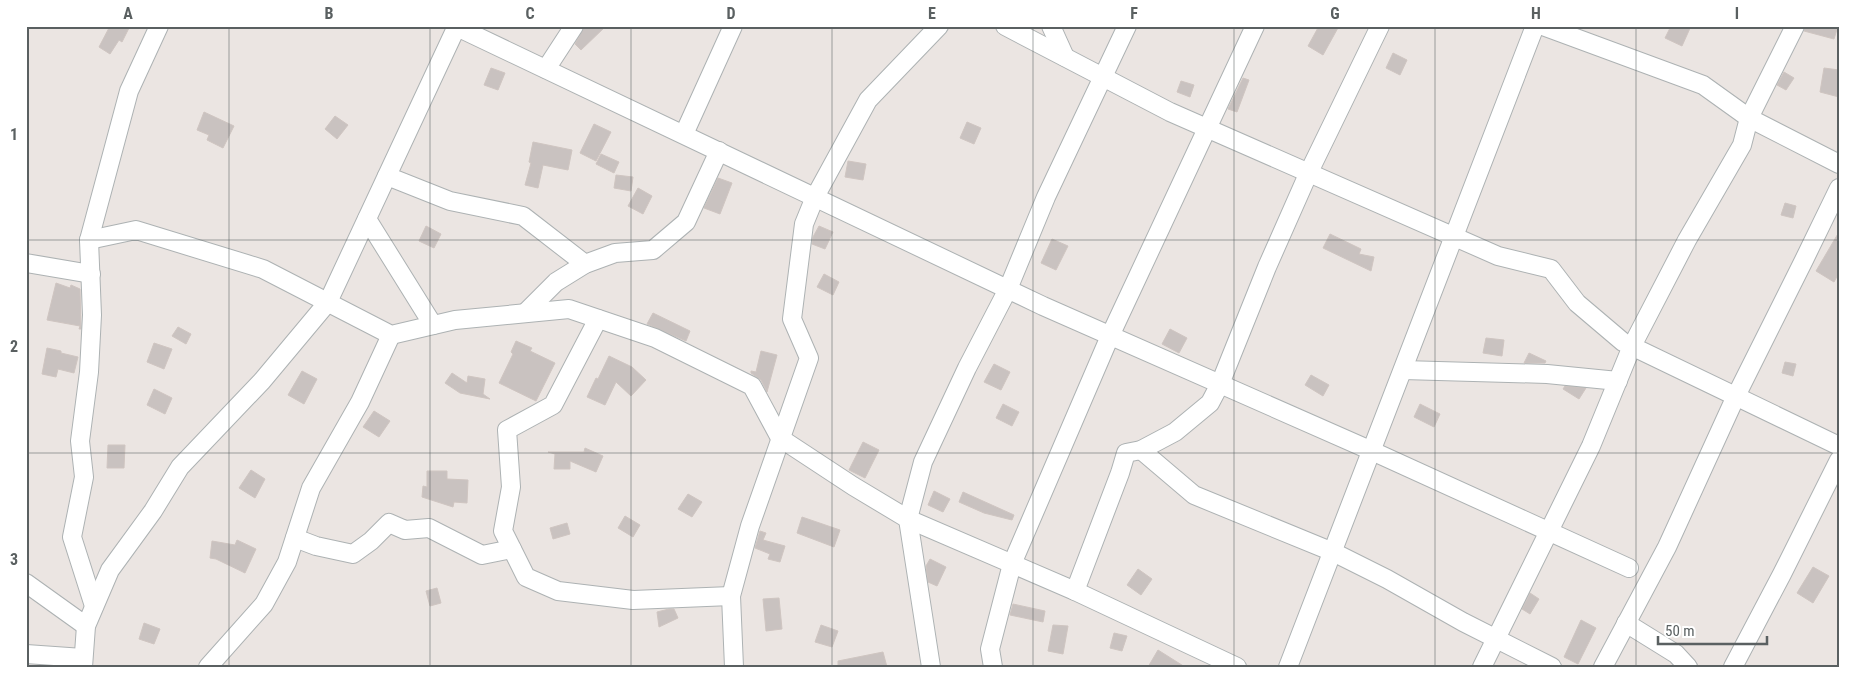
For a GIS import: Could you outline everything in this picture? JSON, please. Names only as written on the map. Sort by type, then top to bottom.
[{"type":"street","points":[[94,606],[72,537],[84,477],[80,441],[89,372],[92,315],[89,240],[129,90],[159,26]]},
{"type":"street","points":[[26,654],[83,662],[86,626],[110,570],[153,511],[180,467],[262,382],[328,302],[456,26],[1008,289],[1629,568]]},
{"type":"street","points":[[546,69],[574,26]]},
{"type":"street","points":[[684,134],[733,26]]},
{"type":"street","points":[[734,667],[731,596],[750,526],[766,485],[780,438],[809,358],[792,319],[804,224],[815,197],[868,100],[939,26]]},
{"type":"street","points":[[1005,26],[1170,112],[1498,256],[1551,269],[1577,303],[1623,342],[1839,446]]},
{"type":"street","points":[[1051,26],[1065,57]]},
{"type":"street","points":[[931,667],[908,519],[923,462],[967,368],[1008,289],[1046,196],[1127,26]]},
{"type":"street","points":[[992,667],[990,649],[1012,564],[1110,336],[1255,26]]},
{"type":"street","points":[[1074,591],[1126,453],[1141,450],[1175,432],[1210,402],[1220,384],[1267,267],[1309,172],[1380,26]]},
{"type":"street","points":[[1288,667],[1535,26]]},
{"type":"street","points":[[1543,26],[1703,85],[1749,118],[1839,164]]},
{"type":"street","points":[[1482,667],[1548,531],[1592,446],[1632,346],[1688,240],[1742,145],[1749,118],[1795,26]]},
{"type":"street","points":[[526,313],[556,282],[585,264],[615,252],[653,250],[686,222],[719,150]]},
{"type":"street","points":[[387,176],[450,201],[523,216],[585,264]]},
{"type":"street","points":[[1603,667],[1667,547],[1736,396],[1839,188]]},
{"type":"street","points":[[367,219],[433,325]]},
{"type":"street","points":[[89,240],[136,230],[263,269],[391,335],[455,320],[569,309],[655,338],[752,386],[780,438],[853,486],[908,519],[1074,591],[1237,667]]},
{"type":"street","points":[[26,263],[91,274]]},
{"type":"street","points":[[598,319],[552,405],[507,430],[511,487],[504,531],[512,549],[526,577],[558,592],[633,600],[731,596]]},
{"type":"street","points":[[208,667],[264,604],[287,562],[312,488],[360,402],[391,335]]},
{"type":"street","points":[[1403,370],[1547,374],[1618,381]]},
{"type":"street","points":[[1141,450],[1194,495],[1333,552],[1387,579],[1463,622],[1552,667]]},
{"type":"street","points":[[1733,667],[1839,460]]},
{"type":"street","points":[[295,538],[316,546],[353,554],[371,541],[389,523],[404,530],[430,528],[482,555],[512,549]]},
{"type":"street","points":[[26,583],[86,626]]},
{"type":"street","points":[[1626,623],[1676,654],[1688,667]]},
{"type":"building","points":[[110,26],[130,26],[122,42],[119,40],[110,54],[99,47]]},
{"type":"building","points":[[585,26],[606,26],[581,50],[575,44]]},
{"type":"building","points":[[1319,26],[1339,26],[1323,55],[1308,46]]},
{"type":"building","points":[[1671,26],[1691,26],[1682,46],[1665,38]]},
{"type":"building","points":[[1805,26],[1838,26],[1834,39],[1804,31]]},
{"type":"building","points":[[1393,53],[1407,60],[1400,75],[1386,68]]},
{"type":"building","points":[[491,68],[505,73],[498,90],[484,85]]},
{"type":"building","points":[[1824,68],[1839,70],[1839,97],[1820,92]]},
{"type":"building","points":[[1784,72],[1794,78],[1786,90],[1777,85]]},
{"type":"building","points":[[1243,78],[1249,80],[1237,112],[1228,109]]},
{"type":"building","points":[[1181,81],[1194,85],[1190,97],[1177,92]]},
{"type":"building","points":[[204,112],[234,126],[223,148],[207,140],[209,135],[197,130]]},
{"type":"building","points":[[335,116],[348,125],[337,139],[325,129]]},
{"type":"building","points":[[967,122],[981,128],[974,144],[960,138]]},
{"type":"building","points":[[594,124],[611,132],[596,161],[580,153]]},
{"type":"building","points":[[533,142],[572,150],[568,170],[543,165],[538,188],[525,185],[531,163],[529,162]]},
{"type":"building","points":[[601,154],[619,162],[614,173],[596,164]]},
{"type":"building","points":[[848,161],[866,164],[863,180],[845,177]]},
{"type":"building","points":[[616,175],[633,177],[631,191],[614,188]]},
{"type":"building","points":[[718,178],[732,183],[720,214],[704,208]]},
{"type":"building","points":[[638,188],[652,196],[643,214],[628,206]]},
{"type":"building","points":[[1785,203],[1796,206],[1793,218],[1781,215]]},
{"type":"building","points":[[426,226],[441,234],[434,248],[419,241]]},
{"type":"building","points":[[819,226],[833,232],[825,249],[812,244],[813,237]]},
{"type":"building","points":[[1839,232],[1839,273],[1834,282],[1816,271]]},
{"type":"building","points":[[1330,234],[1361,249],[1359,254],[1374,257],[1371,271],[1323,248]]},
{"type":"building","points":[[1052,239],[1068,246],[1056,270],[1041,263]]},
{"type":"building","points":[[824,274],[839,282],[833,295],[817,287]]},
{"type":"building","points":[[56,283],[70,288],[71,285],[80,289],[81,329],[79,329],[80,326],[47,320]]},
{"type":"building","points":[[653,313],[690,331],[686,341],[647,324]]},
{"type":"building","points":[[178,327],[191,334],[186,344],[172,336]]},
{"type":"building","points":[[1170,329],[1187,338],[1179,353],[1162,344]]},
{"type":"building","points":[[1486,338],[1504,340],[1502,356],[1483,353]]},
{"type":"building","points":[[516,341],[532,348],[530,351],[555,363],[536,401],[499,383],[513,354],[511,352]]},
{"type":"building","points":[[154,343],[172,349],[164,369],[147,362]]},
{"type":"building","points":[[47,348],[78,357],[74,373],[58,369],[56,377],[42,374]]},
{"type":"building","points":[[761,351],[777,355],[767,392],[761,380],[751,373],[751,371],[756,372]]},
{"type":"building","points":[[1529,353],[1546,361],[1545,363],[1524,363]]},
{"type":"building","points":[[609,356],[632,367],[646,380],[631,396],[616,382],[605,405],[587,397]]},
{"type":"building","points":[[1785,362],[1796,364],[1793,376],[1782,373]]},
{"type":"building","points":[[994,364],[1010,372],[1001,390],[984,382]]},
{"type":"building","points":[[302,371],[317,379],[304,404],[288,395]]},
{"type":"building","points":[[452,373],[467,383],[468,376],[485,379],[483,394],[490,399],[460,393],[445,383]]},
{"type":"building","points":[[1311,375],[1329,385],[1323,396],[1305,385]]},
{"type":"building","points":[[1565,386],[1586,388],[1579,399],[1563,389]]},
{"type":"building","points":[[154,389],[172,398],[165,414],[147,405]]},
{"type":"building","points":[[1003,404],[1019,412],[1012,426],[996,418]]},
{"type":"building","points":[[1420,404],[1440,414],[1434,427],[1414,417]]},
{"type":"building","points":[[374,411],[390,421],[379,437],[363,427]]},
{"type":"building","points":[[863,442],[879,450],[865,478],[849,470]]},
{"type":"building","points":[[108,445],[125,445],[124,468],[107,468]]},
{"type":"building","points":[[585,448],[603,456],[596,472],[570,461],[570,469],[554,469],[555,454],[548,452],[584,452]]},
{"type":"building","points":[[251,470],[265,479],[255,498],[239,488]]},
{"type":"building","points":[[427,471],[447,471],[447,479],[468,480],[467,503],[454,502],[453,507],[422,497],[423,486],[427,487]]},
{"type":"building","points":[[934,491],[950,499],[943,512],[928,505]]},
{"type":"building","points":[[963,492],[1014,515],[1012,520],[984,513],[959,502]]},
{"type":"building","points":[[688,494],[702,502],[692,517],[678,509]]},
{"type":"building","points":[[625,516],[640,525],[633,537],[618,528]]},
{"type":"building","points":[[802,517],[840,530],[834,547],[797,533]]},
{"type":"building","points":[[567,523],[570,534],[553,539],[550,528]]},
{"type":"building","points":[[760,531],[766,533],[763,540],[785,546],[780,562],[768,559],[770,554],[755,548]]},
{"type":"building","points":[[237,540],[256,549],[245,573],[210,558],[212,541],[235,545]]},
{"type":"building","points":[[930,559],[946,567],[937,586],[928,582],[926,566]]},
{"type":"building","points":[[1813,567],[1829,576],[1813,603],[1797,593]]},
{"type":"building","points":[[1138,569],[1152,579],[1141,595],[1127,585]]},
{"type":"building","points":[[437,588],[441,603],[430,606],[426,591]]},
{"type":"building","points":[[1530,593],[1539,599],[1530,614],[1522,609]]},
{"type":"building","points":[[779,598],[782,629],[766,631],[763,599]]},
{"type":"building","points":[[1013,604],[1045,611],[1043,622],[1010,615]]},
{"type":"building","points":[[674,609],[678,618],[659,627],[657,612]]},
{"type":"building","points":[[1581,620],[1596,628],[1578,664],[1564,657]]},
{"type":"building","points":[[144,623],[160,629],[154,644],[139,639]]},
{"type":"building","points":[[821,625],[838,631],[832,647],[815,642]]},
{"type":"building","points":[[1053,625],[1068,626],[1063,654],[1048,651]]},
{"type":"building","points":[[1114,633],[1127,636],[1122,651],[1110,648]]},
{"type":"building","points":[[1158,650],[1185,667],[1148,667]]},
{"type":"building","points":[[883,652],[887,667],[838,667],[838,661]]}]
